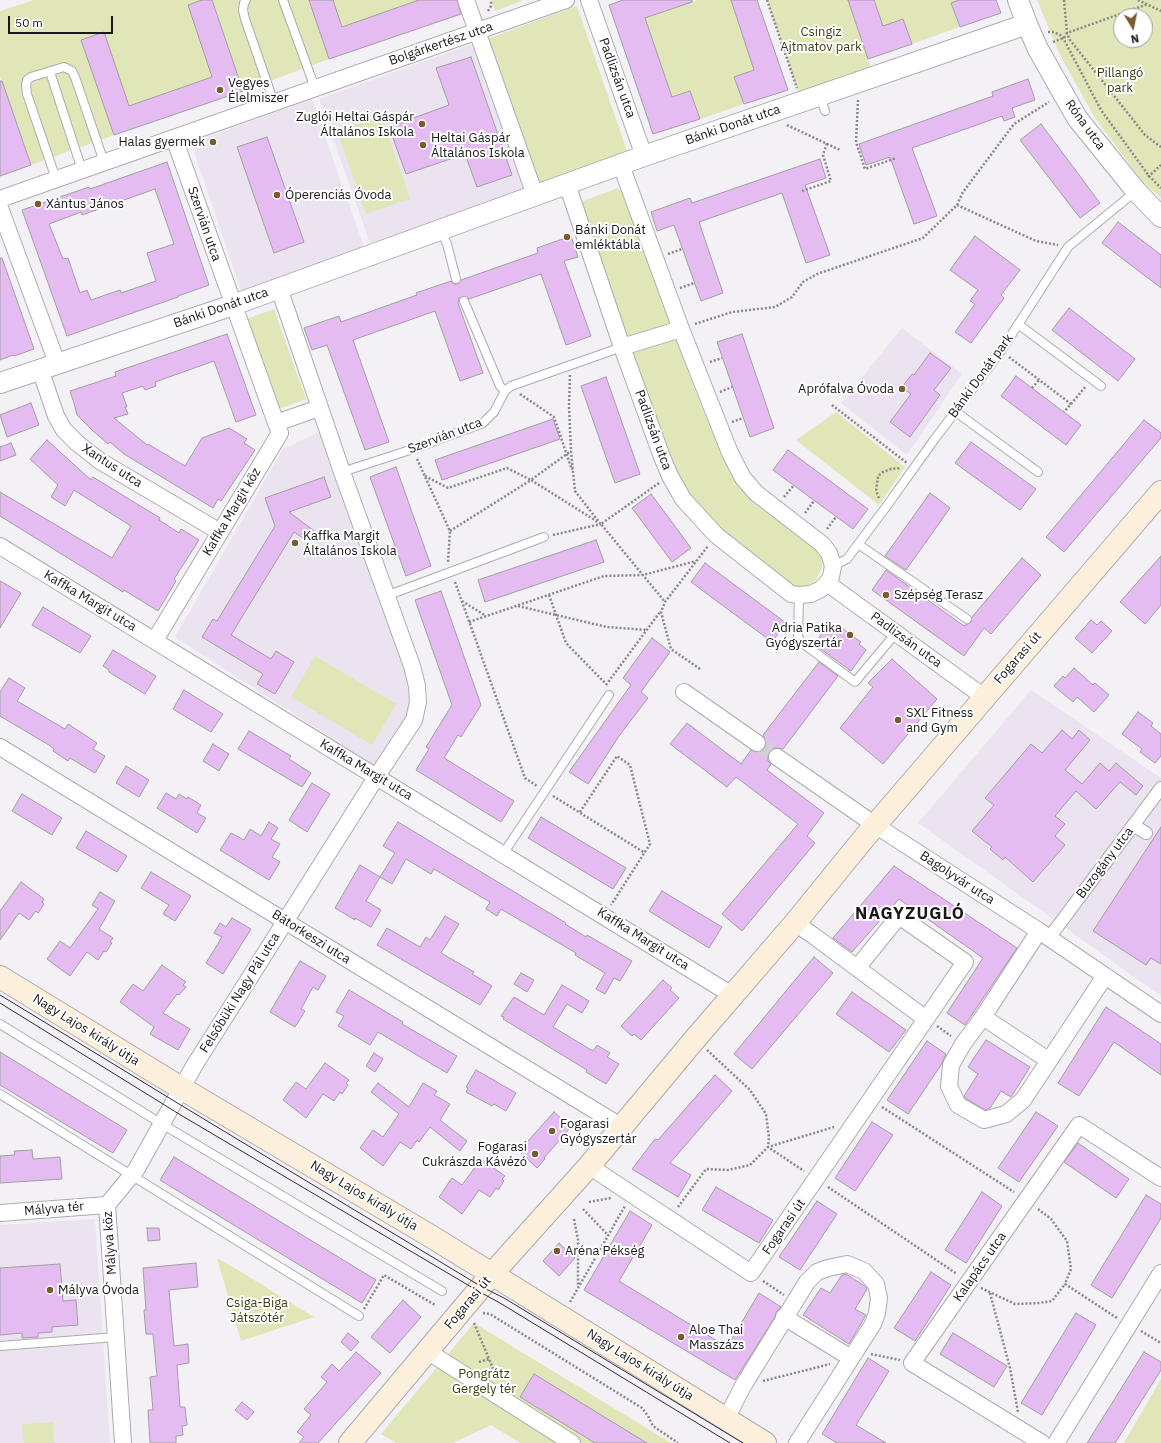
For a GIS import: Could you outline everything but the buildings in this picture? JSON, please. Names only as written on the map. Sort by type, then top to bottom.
[{"type":"main road","name":"Fogarasi út","points":[[350,1443],[492,1274],[589,1166],[875,825],[1161,492]]},
{"type":"main road","name":"Nagy Lajos király útja","points":[[0,977],[181,1088],[562,1316],[765,1443]]},
{"type":"street","points":[[466,0],[535,195]]},
{"type":"street","name":"Bolgárkertész utca","points":[[0,199],[566,0]]},
{"type":"street","name":"Padlizsán utca","points":[[589,0],[644,156]]},
{"type":"street","name":"Róna utca","points":[[1018,0],[1063,94],[1077,118],[1136,191],[1161,216]]},
{"type":"street","name":"Bánki Donát utca","points":[[0,383],[233,305],[644,156],[1036,35]]},
{"type":"street","name":"Szervián utca","points":[[174,138],[276,423]]},
{"type":"street","points":[[621,165],[681,329],[730,454],[743,478],[756,493],[822,544],[829,553],[833,566],[831,577],[827,583],[821,589],[811,594],[799,595]]},
{"type":"street","name":"Padlizsán utca","points":[[567,184],[622,346],[670,476],[683,499],[716,535],[791,594],[799,595]]},
{"type":"street","name":"Xantus utca","points":[[0,208],[48,366],[56,416],[64,430],[77,443],[100,461],[220,532]]},
{"type":"street","points":[[279,288],[342,472],[412,666],[417,686],[418,702],[414,720],[377,776]]},
{"type":"street","points":[[622,346],[681,329]]},
{"type":"street","points":[[276,423],[320,408]]},
{"type":"street","name":"Kaffka Margit köz","points":[[155,640],[280,433],[276,423]]},
{"type":"street","name":"Kaffka Margit utca","points":[[0,546],[732,995]]},
{"type":"street","name":"Padlizsán utca","points":[[827,583],[984,697]]},
{"type":"street","points":[[684,692],[757,743]]},
{"type":"street","name":"Bátorkeszi utca","points":[[0,747],[622,1127]]},
{"type":"street","points":[[782,760],[875,825]]},
{"type":"street","name":"Felsőbüki Nagy Pál utca","points":[[181,1088],[377,776]]},
{"type":"street","name":"Buzogány utca","points":[[1044,934],[1133,825],[1161,788]]},
{"type":"street","name":"Bagolyvár utca","points":[[875,825],[1044,934],[1161,1014]]},
{"type":"street","points":[[1133,825],[1146,833]]},
{"type":"street","name":"Fogarasi út","points":[[752,1273],[965,962],[899,916],[857,968]]},
{"type":"street","points":[[794,923],[926,1019]]},
{"type":"street","points":[[1044,934],[963,1044],[951,1065],[949,1086],[958,1105],[984,1120],[1006,1114],[1023,1100],[1048,1060],[1105,976]]},
{"type":"street","points":[[983,1017],[1048,1060]]},
{"type":"street","name":"Mályva köz","points":[[123,1443],[107,1205],[136,1170],[181,1088]]},
{"type":"street","name":"Kalapács utca","points":[[1042,1443],[912,1363],[1079,1125],[1161,1178]]},
{"type":"street","points":[[589,1166],[752,1273]]},
{"type":"street","name":"Mályva tér","points":[[0,1213],[107,1205]]},
{"type":"street","points":[[726,1419],[784,1317],[807,1282],[817,1272],[847,1264],[864,1271],[876,1284],[879,1298],[877,1313],[873,1324],[797,1443]]},
{"type":"street","points":[[1056,1443],[1161,1274]]},
{"type":"street","points":[[784,1317],[851,1358]]},
{"type":"street","points":[[427,1351],[572,1443]]},
{"type":"lane","points":[[246,0],[243,10],[245,19],[274,103]]},
{"type":"lane","points":[[283,0],[315,88]]},
{"type":"lane","points":[[56,179],[27,94],[27,80],[31,77],[64,67],[72,71],[104,162]]},
{"type":"lane","points":[[51,74],[82,170]]},
{"type":"lane","name":"Bánki Donát park","points":[[833,566],[848,559],[1001,351],[1068,247],[1136,191]]},
{"type":"lane","points":[[441,230],[447,244],[456,279]]},
{"type":"lane","points":[[464,301],[500,386],[508,389],[622,346]]},
{"type":"lane","points":[[1018,324],[1101,386]]},
{"type":"lane","name":"Szervián utca","points":[[342,472],[413,449],[483,423],[494,412],[508,389]]},
{"type":"lane","points":[[956,412],[1038,472]]},
{"type":"lane","points":[[386,596],[544,537]]},
{"type":"lane","points":[[858,544],[967,619]]},
{"type":"lane","points":[[799,595],[798,636],[801,642],[855,682],[896,633]]},
{"type":"lane","points":[[503,854],[609,695]]},
{"type":"lane","points":[[0,1024],[162,1124],[442,1291]]},
{"type":"lane","points":[[0,1094],[359,1316]]},
{"type":"lane","points":[[0,1346],[116,1337]]},
{"type":"path","points":[[767,0],[815,102]]},
{"type":"path","points":[[1064,0],[1067,33],[1070,40],[1145,135],[1161,147]]},
{"type":"path","points":[[1138,0],[1161,10]]},
{"type":"path","points":[[1064,38],[1067,33],[1148,4]]},
{"type":"path","points":[[1036,35],[1054,32],[1064,38],[1101,110],[1149,176],[1161,188]]},
{"type":"path","points":[[1036,35],[1064,38]]},
{"type":"path","points":[[681,329],[732,312],[775,307],[792,297],[803,282],[817,274],[923,238],[957,205],[963,192],[1014,124],[1063,94]]},
{"type":"path","points":[[858,99],[856,142],[865,169],[896,158]]},
{"type":"path","points":[[787,125],[840,150]]},
{"type":"path","points":[[802,191],[831,181],[823,155],[827,143]]},
{"type":"path","points":[[957,205],[1036,241],[1068,247]]},
{"type":"path","points":[[1001,351],[1071,404]]},
{"type":"path","points":[[570,366],[569,406],[571,452],[575,491],[666,602]]},
{"type":"path","points":[[1064,412],[1092,379]]},
{"type":"path","points":[[1032,388],[1039,380]]},
{"type":"path","points":[[508,389],[554,417],[574,474]]},
{"type":"path","points":[[832,406],[912,471]]},
{"type":"path","points":[[413,449],[450,531],[447,561],[525,778],[645,853]]},
{"type":"path","points":[[450,531],[531,480],[571,452]]},
{"type":"path","points":[[886,507],[880,500],[876,491],[878,476],[883,472],[899,467],[912,471]]},
{"type":"path","points":[[424,476],[448,488],[507,468],[531,480],[601,524]]},
{"type":"path","points":[[544,537],[601,524],[670,476]]},
{"type":"path","points":[[606,684],[661,612],[666,602],[716,535]]},
{"type":"path","points":[[470,622],[604,576],[643,575],[696,561]]},
{"type":"path","points":[[549,595],[566,643],[606,684],[609,695]]},
{"type":"path","points":[[462,601],[486,617]]},
{"type":"path","points":[[518,606],[607,627],[647,630]]},
{"type":"path","points":[[661,612],[671,649],[700,669]]},
{"type":"path","points":[[580,812],[618,756],[630,765],[650,844],[604,916]]},
{"type":"path","points":[[926,1019],[963,1044]]},
{"type":"path","points":[[695,1039],[750,1090],[766,1114],[769,1138],[768,1147]]},
{"type":"path","points":[[669,1219],[706,1169],[728,1170],[750,1165],[768,1147],[857,1120]]},
{"type":"path","points":[[768,1147],[969,1282],[990,1293],[1014,1304],[1039,1303],[1052,1301],[1065,1284]]},
{"type":"path","points":[[562,1316],[624,1208]]},
{"type":"path","points":[[582,1209],[608,1235]]},
{"type":"path","points":[[574,1219],[578,1240],[578,1288]]},
{"type":"path","points":[[752,1273],[794,1301]]},
{"type":"path","points":[[359,1316],[384,1275],[434,1305]]},
{"type":"path","points":[[990,1293],[1010,1368],[1022,1430]]},
{"type":"path","points":[[483,1313],[490,1314],[642,1408],[653,1426],[678,1443]]},
{"type":"path","points":[[474,1323],[507,1402]]},
{"type":"path","points":[[1129,1325],[1161,1343]]},
{"type":"path","points":[[479,1362],[489,1359]]},
{"type":"shaded area","name":"Heltai Gáspár Általános Iskola","points":[[475,43],[526,191],[370,243],[319,99]]},
{"type":"shaded area","name":"Óperenciás Óvoda","points":[[312,99],[364,247],[242,293],[191,143]]},
{"type":"shaded area","name":"Aprófalva Óvoda","points":[[902,328],[962,374],[907,455],[841,403]]},
{"type":"shaded area","name":"Kaffka Margit Általános Iskola","points":[[321,431],[408,674],[412,700],[407,719],[373,765],[175,637],[283,449]]},
{"type":"shaded area","points":[[1031,690],[1161,778],[1161,996],[918,823]]},
{"type":"shaded area","name":"Mályva Óvoda","points":[[95,1219],[110,1443],[0,1443],[0,1225]]},
{"type":"green space","points":[[34,0],[202,0],[188,5],[212,77],[129,106],[103,32],[82,40],[114,135],[31,165],[0,76],[0,11]]},
{"type":"green space","points":[[212,0],[309,0],[329,59],[243,91]]},
{"type":"green space","points":[[333,0],[419,0],[342,27]]},
{"type":"green space","points":[[491,0],[524,0],[495,11]]},
{"type":"green space","points":[[698,0],[731,0],[754,70],[734,77],[744,104],[700,119],[690,91],[672,97],[645,18]]},
{"type":"green space","name":"Csingiz Ajtmatov park","points":[[767,0],[848,0],[871,69],[799,94]]},
{"type":"green space","points":[[874,0],[959,0],[951,3],[959,27],[912,44],[883,26]]},
{"type":"green space","name":"Pillangó park","points":[[1037,0],[1161,0],[1161,198],[1144,183],[1095,118],[1061,57]]},
{"type":"green space","points":[[577,6],[628,154],[539,186],[487,39]]},
{"type":"green space","points":[[382,116],[410,199],[366,214],[337,131]]},
{"type":"green space","points":[[618,188],[625,194],[670,320],[669,325],[626,339],[579,206],[583,201]]},
{"type":"green space","points":[[274,309],[306,399],[279,409],[247,319]]},
{"type":"green space","points":[[675,338],[722,456],[730,473],[740,488],[821,552],[822,568],[816,580],[809,585],[800,588],[793,588],[733,546],[683,493],[630,354],[632,349]]},
{"type":"green space","points":[[836,412],[905,467],[879,505],[796,440]]},
{"type":"green space","points":[[315,656],[396,704],[372,745],[291,697]]},
{"type":"green space","name":"Csiga-Biga Játszótér","points":[[217,1258],[238,1270],[314,1317],[241,1341]]},
{"type":"green space","name":"Pongrátz Gergely tér","points":[[474,1323],[671,1443],[520,1443],[491,1425],[453,1443],[396,1443],[381,1434]]},
{"type":"green space","points":[[1161,1379],[1161,1443],[1124,1443]]},
{"type":"green space","points":[[53,1422],[54,1443],[24,1443],[22,1424]]},
{"type":"tunnel","points":[[757,743],[777,757]]},
{"type":"tram line","points":[[0,995],[743,1443]]},
{"type":"tram line","points":[[0,1003],[179,1114],[500,1303],[730,1443]]},
{"type":"place","name":"Vegyes Élelmiszer","points":[[220,90]]},
{"type":"place","name":"Zuglói Heltai Gáspár Általános Iskola","points":[[422,124]]},
{"type":"place","name":"Halas gyermek","points":[[213,142]]},
{"type":"place","name":"Heltai Gáspár Általános Iskola","points":[[423,145]]},
{"type":"place","name":"Óperenciás Óvoda","points":[[277,195]]},
{"type":"place","name":"Xántus János","points":[[38,204]]},
{"type":"place","name":"Bánki Donát emléktábla","points":[[567,237]]},
{"type":"place","name":"Aprófalva Óvoda","points":[[902,389]]},
{"type":"place","name":"Kaffka Margit Általános Iskola","points":[[295,543]]},
{"type":"place","name":"Szépség Terasz","points":[[886,595]]},
{"type":"place","name":"Adria Patika Gyógyszertár","points":[[850,635]]},
{"type":"place","name":"SXL Fitness and Gym","points":[[898,720]]},
{"type":"place","name":"Fogarasi Gyógyszertár","points":[[552,1131]]},
{"type":"place","name":"Fogarasi Cukrászda Kávézó","points":[[535,1154]]},
{"type":"place","name":"Aréna Pékség","points":[[557,1251]]},
{"type":"place","name":"Mályva Óvoda","points":[[50,1290]]},
{"type":"place","name":"Aloe Thai Masszázs","points":[[681,1337]]},
{"type":"district","name":"NAGYZUGLÓ","points":[[910,914]]}]
